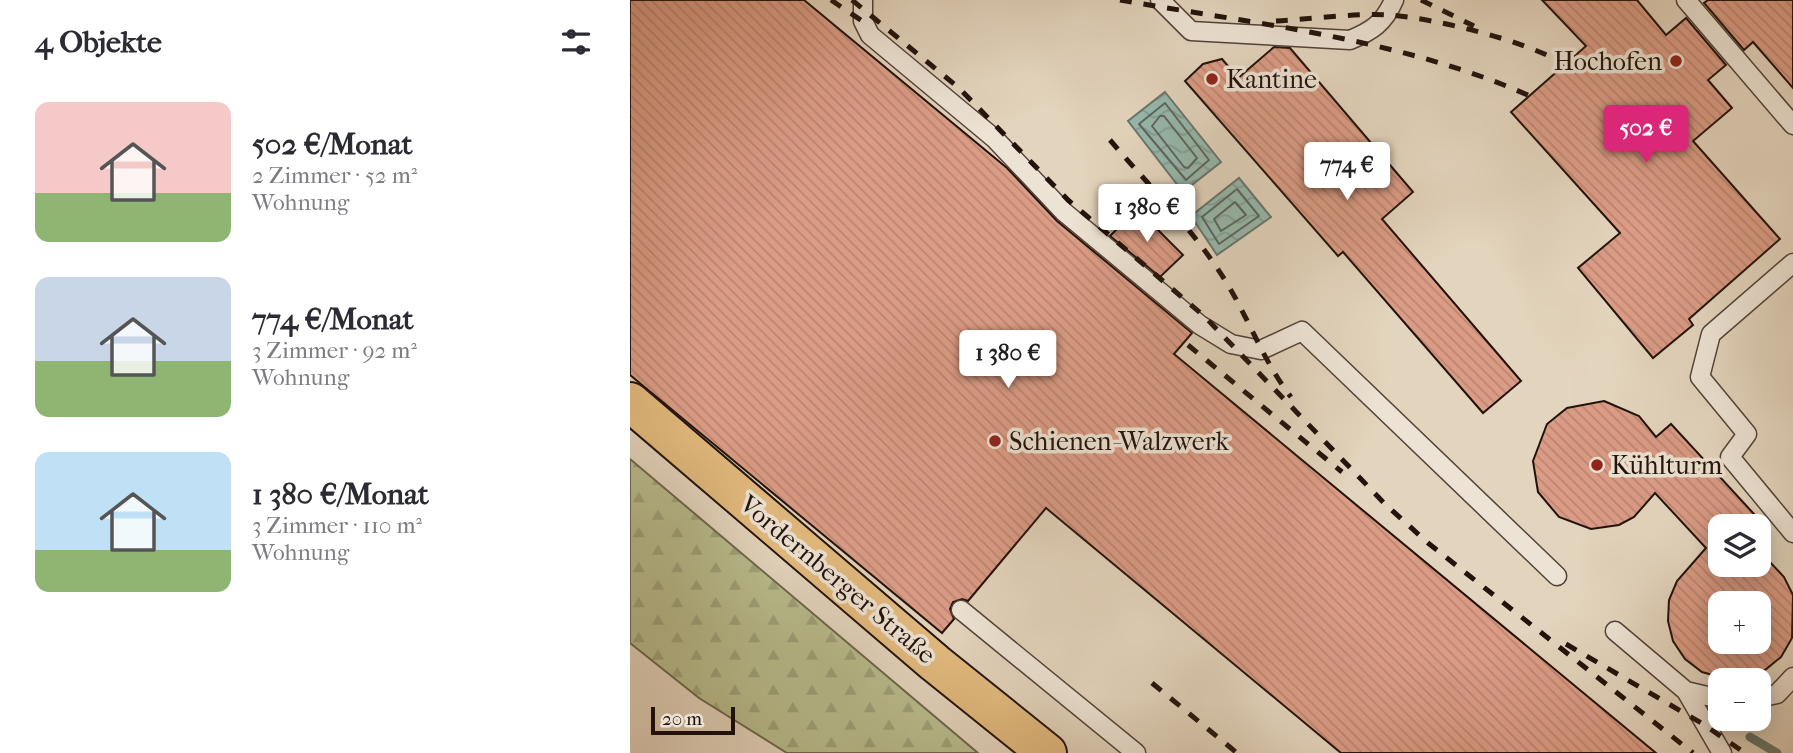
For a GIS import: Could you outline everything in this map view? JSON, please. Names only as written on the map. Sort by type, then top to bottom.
[{"type":"main road","name":"Vordernberger Straße","points":[[630,402],[935,663],[1047,753]]},
{"type":"lane","points":[[863,0],[863,21],[870,35],[995,139],[1074,221],[1200,325],[1231,344],[1261,351],[1302,331],[1557,576]]},
{"type":"lane","points":[[1160,0],[1191,31],[1350,40],[1373,30],[1387,15],[1394,0]]},
{"type":"lane","points":[[1686,0],[1793,125]]},
{"type":"lane","points":[[1793,263],[1711,334],[1700,377],[1747,434],[1730,457],[1793,533]]},
{"type":"lane","points":[[961,610],[1136,753]]},
{"type":"lane","points":[[1615,631],[1686,691],[1722,753]]},
{"type":"lane","points":[[1771,695],[1777,694],[1793,677]]},
{"type":"lane","points":[[1686,691],[1708,696]]},
{"type":"green space","points":[[630,459],[978,753],[787,753],[699,698],[630,643]]},
{"type":"water","points":[[1165,92],[1221,162],[1183,192],[1128,121]]},
{"type":"water","points":[[1239,178],[1271,217],[1217,255],[1191,216]]},
{"type":"building","name":"Schienen-Walzwerk","points":[[630,0],[804,0],[1007,168],[1057,221],[1192,333],[1174,354],[1656,753],[1341,753],[1046,508],[968,601],[962,599],[953,602],[950,609],[954,619],[942,633],[630,375]]},
{"type":"building","points":[[1542,0],[1637,0],[1666,35],[1686,18],[1726,65],[1708,80],[1732,108],[1693,141],[1780,239],[1689,319],[1693,325],[1653,358],[1578,268],[1620,233],[1511,112],[1586,46]]},
{"type":"building","points":[[1708,0],[1793,0],[1793,88],[1753,42],[1744,50],[1704,3]]},
{"type":"building","points":[[1274,47],[1290,48],[1413,192],[1382,219],[1521,381],[1483,413],[1343,252],[1338,256],[1185,81],[1203,64],[1222,59],[1238,78]]},
{"type":"building","points":[[1137,209],[1183,255],[1160,277],[1110,236]]},
{"type":"building","points":[[1604,401],[1639,416],[1656,437],[1671,424],[1754,514],[1708,514],[1708,577],[1771,577],[1771,563],[1784,577],[1793,595],[1792,638],[1781,657],[1767,668],[1708,668],[1708,674],[1685,659],[1673,641],[1668,621],[1669,600],[1677,581],[1706,548],[1655,493],[1634,517],[1619,525],[1591,529],[1559,517],[1538,492],[1533,461],[1547,424],[1567,408]]},
{"type":"waterway","points":[[1750,737],[1777,753]]},
{"type":"railway","points":[[831,0],[868,25]]},
{"type":"railway","points":[[852,0],[959,88],[1068,200],[1204,316],[1385,504],[1428,543],[1693,753]]},
{"type":"railway","points":[[1120,0],[1276,26],[1380,47],[1481,76],[1530,96]]},
{"type":"railway","points":[[1421,0],[1474,26]]},
{"type":"railway","points":[[1276,21],[1361,15],[1409,17],[1504,39],[1565,64]]},
{"type":"railway","points":[[1110,140],[1187,228],[1215,265],[1273,370],[1291,397]]},
{"type":"railway","points":[[1188,345],[1342,472]]},
{"type":"railway","points":[[1566,644],[1703,724],[1745,753]]},
{"type":"railway","points":[[1152,683],[1237,753]]},
{"type":"place","name":"Hochofen","points":[[1676,61]]},
{"type":"place","name":"Kantine","points":[[1212,79]]},
{"type":"place","name":"Schienen-Walzwerk","points":[[995,441]]},
{"type":"place","name":"Kühlturm","points":[[1597,465]]}]
